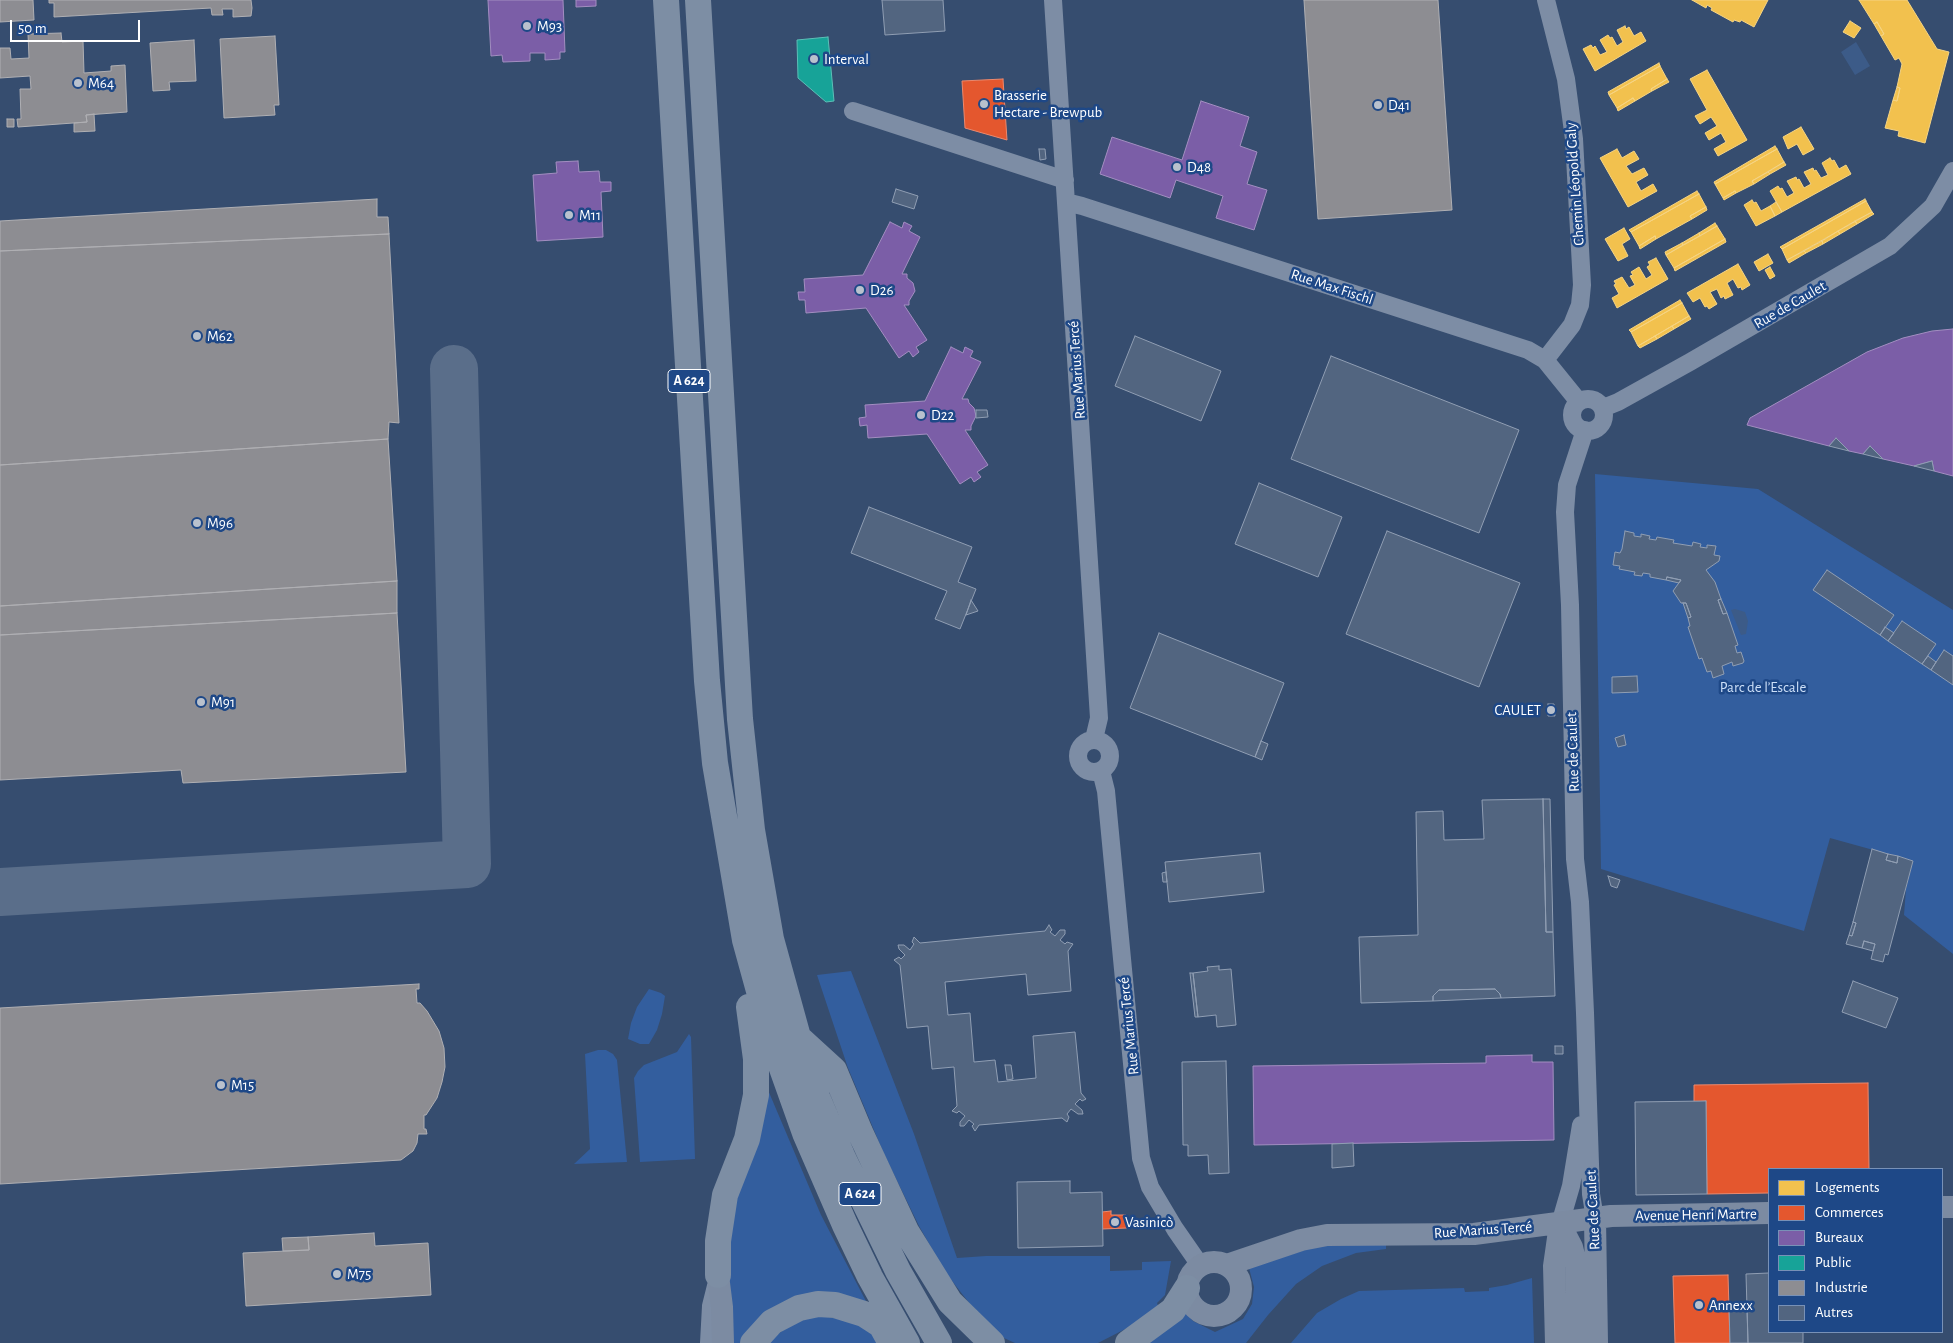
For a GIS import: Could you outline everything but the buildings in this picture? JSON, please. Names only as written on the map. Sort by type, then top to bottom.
[{"type":"highway","name":"A 624","points":[[666,0],[707,680],[715,763],[745,940],[775,1049],[805,1133],[870,1277],[907,1343]]},
{"type":"highway","name":"A 624","points":[[698,0],[740,719],[752,830],[772,939],[798,1037],[817,1096],[843,1158],[898,1271],[939,1343]]},
{"type":"highway","points":[[715,763],[715,846],[730,930],[750,1013],[756,1059],[756,1095],[751,1123],[747,1139],[725,1196],[718,1242],[718,1275]]},
{"type":"highway","points":[[798,1037],[834,1070],[860,1132],[906,1231],[950,1302],[992,1343]]},
{"type":"highway","points":[[1128,1343],[1173,1310],[1186,1288]]},
{"type":"highway","points":[[753,1343],[772,1322],[800,1308],[818,1304],[849,1308],[864,1314],[880,1325],[891,1343]]},
{"type":"main road","name":"Avenue Henri Martre","points":[[1623,1216],[1768,1213]]},
{"type":"main road","name":"Rue Marius Tercé","points":[[1227,1264],[1301,1240],[1327,1235],[1474,1234],[1623,1216]]},
{"type":"main road","name":"Rue de Caulet","points":[[1595,1219],[1598,1343]]},
{"type":"main road","name":"Rue de Caulet","points":[[1556,1343],[1554,1266],[1560,1224]]},
{"type":"main road","name":"Rue de Caulet","points":[[1560,1224],[1572,1247],[1576,1264],[1578,1343]]},
{"type":"main road","points":[[1208,1262],[1227,1264],[1239,1278],[1241,1295],[1238,1303],[1225,1315],[1208,1316],[1200,1313],[1192,1306],[1188,1298],[1186,1288],[1188,1279],[1200,1265],[1208,1262]]},
{"type":"main road","points":[[718,1275],[722,1306],[723,1343]]},
{"type":"street","name":"Rue Marius Tercé","points":[[1053,0],[1098,718],[1094,739]]},
{"type":"street","name":"Chemin Léopold Galy","points":[[1545,360],[1572,325],[1580,305],[1582,285],[1574,139],[1566,79],[1546,0]]},
{"type":"street","points":[[853,111],[1065,180]]},
{"type":"street","name":"Rue de Caulet","points":[[1603,408],[1618,402],[1683,366],[1890,246],[1933,206],[1953,171]]},
{"type":"street","name":"Rue Max Fischl","points":[[1066,202],[1528,350],[1545,360],[1579,402]]},
{"type":"street","points":[[1590,399],[1595,400],[1603,408],[1604,418],[1599,427],[1590,430],[1579,428],[1573,418],[1573,412],[1579,402],[1590,399]]},
{"type":"street","name":"Rue de Caulet","points":[[1585,430],[1567,485],[1565,512],[1570,605],[1576,860],[1580,902],[1588,1077],[1591,1194],[1595,1219]]},
{"type":"street","points":[[1094,739],[1106,744],[1111,756],[1110,762],[1101,771],[1094,773],[1082,767],[1078,761],[1078,754],[1080,747],[1084,743],[1094,739]]},
{"type":"street","name":"Rue Marius Tercé","points":[[1101,771],[1106,791],[1141,1158],[1150,1187],[1175,1229],[1200,1265]]},
{"type":"street","name":"Rue de Caulet","points":[[1560,1224],[1571,1186],[1588,1077]]},
{"type":"street","points":[[709,1343],[711,1306],[718,1275]]},
{"type":"green space","name":"Parc de l’Escale","points":[[1595,474],[1758,489],[1953,610],[1953,954],[1904,915],[1906,889],[1913,861],[1830,838],[1804,931],[1601,869]]},
{"type":"green space","points":[[851,971],[914,1134],[957,1258],[986,1256],[1110,1256],[1110,1271],[1142,1270],[1142,1262],[1171,1261],[1165,1295],[1157,1303],[1159,1308],[1135,1324],[1098,1343],[1015,1343],[1004,1338],[970,1304],[945,1272],[919,1226],[884,1154],[848,1068],[817,975]]},
{"type":"green space","points":[[649,989],[665,996],[657,1030],[649,1044],[640,1044],[628,1039],[637,1007]]},
{"type":"green space","points":[[689,1034],[691,1037],[695,1159],[640,1162],[634,1078],[644,1065],[677,1052]]},
{"type":"green space","points":[[606,1050],[613,1054],[617,1060],[627,1162],[574,1164],[590,1149],[585,1054]]},
{"type":"green space","points":[[768,1090],[821,1215],[868,1305],[846,1300],[744,1343],[731,1343],[728,1300],[734,1205]]},
{"type":"green space","points":[[1386,1244],[1386,1249],[1356,1253],[1322,1266],[1296,1284],[1246,1343],[1142,1343],[1184,1311],[1193,1321],[1215,1332],[1243,1319],[1252,1304],[1254,1287],[1249,1268],[1313,1246]]},
{"type":"green space","points":[[1532,1278],[1534,1343],[1291,1343],[1317,1313],[1359,1291],[1464,1288],[1465,1292],[1489,1291],[1489,1288]]},
{"type":"green space","points":[[818,1315],[860,1323],[882,1343],[766,1343],[794,1322]]},
{"type":"shaded area","points":[[1856,42],[1870,66],[1855,75],[1841,52]]},
{"type":"shaded area","points":[[1735,609],[1745,612],[1748,621],[1746,634],[1741,635],[1731,610]]},
{"type":"taxiway","points":[[0,892],[467,864],[454,369]]},
{"type":"place","name":"M93","points":[[527,26]]},
{"type":"place","name":"Interval","points":[[814,59]]},
{"type":"place","name":"M64","points":[[78,83]]},
{"type":"place","name":"Brasserie Hectare - Brewpub","points":[[984,104]]},
{"type":"place","name":"D41","points":[[1378,105]]},
{"type":"place","name":"D48","points":[[1177,167]]},
{"type":"place","name":"M11","points":[[569,215]]},
{"type":"place","name":"D26","points":[[860,290]]},
{"type":"place","name":"M62","points":[[197,336]]},
{"type":"place","name":"D22","points":[[921,415]]},
{"type":"place","name":"M96","points":[[197,523]]},
{"type":"place","name":"M91","points":[[201,702]]},
{"type":"place","name":"CAULET","points":[[1551,710]]},
{"type":"place","name":"M15","points":[[221,1085]]},
{"type":"place","name":"Vasinicò","points":[[1115,1222]]},
{"type":"place","name":"M75","points":[[337,1274]]},
{"type":"place","name":"Annexx","points":[[1699,1305]]}]
